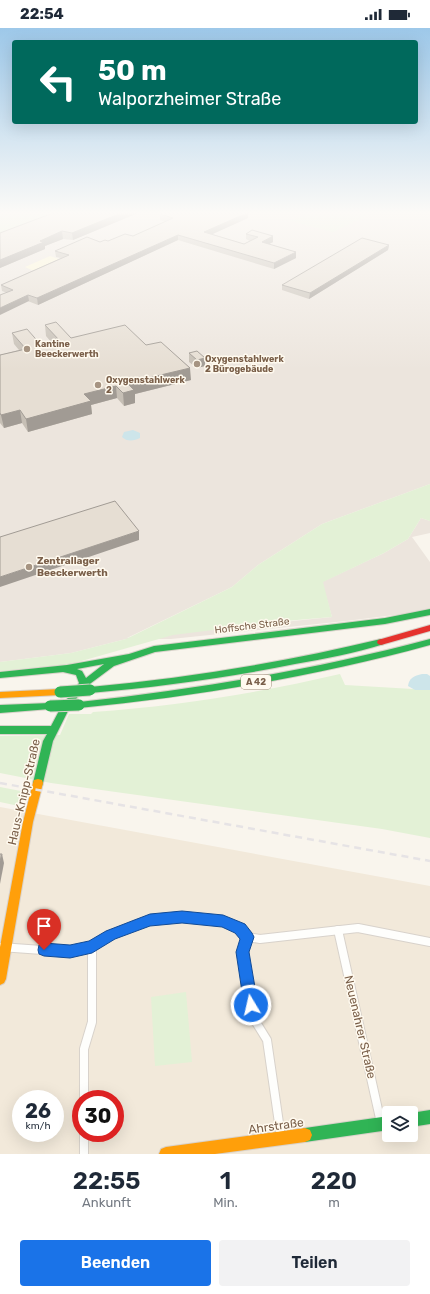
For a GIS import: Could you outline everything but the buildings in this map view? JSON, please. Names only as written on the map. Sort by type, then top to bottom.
[{"type":"main road","name":"Hoffsche Straße","points":[[87,686],[101,670],[128,657],[154,649],[385,621],[430,612]]},
{"type":"main road","name":"A 42","points":[[0,695],[60,692],[87,686],[156,684],[263,668],[363,646],[430,628]]},
{"type":"main road","name":"A 42","points":[[0,708],[79,704],[176,694],[269,680],[329,668],[430,642]]},
{"type":"main road","points":[[0,675],[61,669],[92,664],[113,658],[128,657]]},
{"type":"main road","points":[[61,669],[73,670],[79,673],[87,686]]},
{"type":"main road","name":"Haus-Knipp-Straße","points":[[0,978],[3,947],[28,822],[52,730],[64,709],[87,686]]},
{"type":"main road","points":[[0,730],[52,730]]},
{"type":"main road","points":[[418,1119],[430,1117]]},
{"type":"main road","name":"Ahrstraße","points":[[166,1154],[382,1123]]},
{"type":"street","points":[[3,947],[70,952],[92,947],[110,935],[136,924],[150,920],[182,917],[223,921],[240,928],[247,937],[260,939],[358,928],[430,942]]},
{"type":"street","name":"Neuenahrer Straße","points":[[338,930],[382,1111]]},
{"type":"street","points":[[247,937],[243,952],[254,1019],[267,1040],[282,1138]]},
{"type":"street","points":[[84,1090],[84,1049],[92,1022],[92,947]]},
{"type":"street","points":[[84,1142],[84,1154]]},
{"type":"shaded area","points":[[0,266],[430,266],[430,484],[322,524],[258,565],[232,587],[127,638],[332,617],[322,582],[384,553],[408,539],[421,518],[430,521],[430,533],[412,537],[430,562],[430,608],[402,614],[346,621],[171,639],[126,639],[71,653],[0,662]]},
{"type":"shaded area","points":[[0,807],[430,886],[430,1154],[0,1154]]},
{"type":"green space","points":[[430,484],[430,521],[421,518],[408,539],[384,553],[323,582],[332,617],[285,621],[173,635],[71,664],[0,671],[0,662],[71,653],[126,639],[232,587],[258,565],[322,524]]},
{"type":"green space","points":[[340,674],[345,685],[430,690],[430,838],[382,829],[51,783],[0,773],[0,736],[60,735],[69,714],[91,714],[93,712],[217,698]]},
{"type":"green space","points":[[0,787],[26,792],[19,806],[0,802]]},
{"type":"green space","points":[[186,992],[192,1062],[155,1066],[151,997]]},
{"type":"sand","points":[[28,266],[50,266],[36,272],[25,267]]},
{"type":"water","points":[[133,430],[140,433],[140,438],[135,440],[126,440],[122,437],[124,432]]},
{"type":"water","points":[[422,674],[427,674],[430,676],[430,690],[415,690],[408,686],[409,681],[412,678]]},
{"type":"railway","points":[[0,783],[430,861]]},
{"type":"traffic: fast","points":[[38,783],[48,741],[64,709],[80,687],[111,664],[154,649],[385,621],[430,612]]},
{"type":"traffic: fast","points":[[90,690],[127,687],[237,672],[273,666],[381,642]]},
{"type":"traffic: fast","points":[[79,705],[168,695],[256,681],[343,664],[430,642]]},
{"type":"traffic: fast","points":[[0,675],[67,668],[128,657]]},
{"type":"traffic: fast","points":[[67,670],[79,673],[84,683]]},
{"type":"traffic: fast","points":[[60,692],[90,690]]},
{"type":"traffic: fast","points":[[50,706],[79,705]]},
{"type":"traffic: fast","points":[[0,709],[50,706]]},
{"type":"traffic: fast","points":[[0,730],[52,730]]},
{"type":"traffic: fast","points":[[418,1119],[430,1117]]},
{"type":"traffic: fast","points":[[305,1135],[382,1124]]},
{"type":"traffic: slow","points":[[0,695],[60,692]]},
{"type":"traffic: slow","points":[[0,979],[28,822],[38,783]]},
{"type":"traffic: slow","points":[[166,1154],[305,1135]]},
{"type":"traffic: jam","points":[[381,642],[430,628]]},
{"type":"place","name":"Kantine Beeckerwerth","points":[[27,349]]},
{"type":"place","name":"Oxygenstahlwerk 2 Bürogebäude","points":[[197,364]]},
{"type":"place","name":"Oxygenstahlwerk 2","points":[[98,385]]},
{"type":"place","name":"Zentrallager Beeckerwerth","points":[[29,567]]},
{"type":"route","points":[[44,950],[70,952],[92,947],[110,935],[150,920],[182,917],[223,921],[240,928],[247,937],[243,952],[251,1005]]}]
